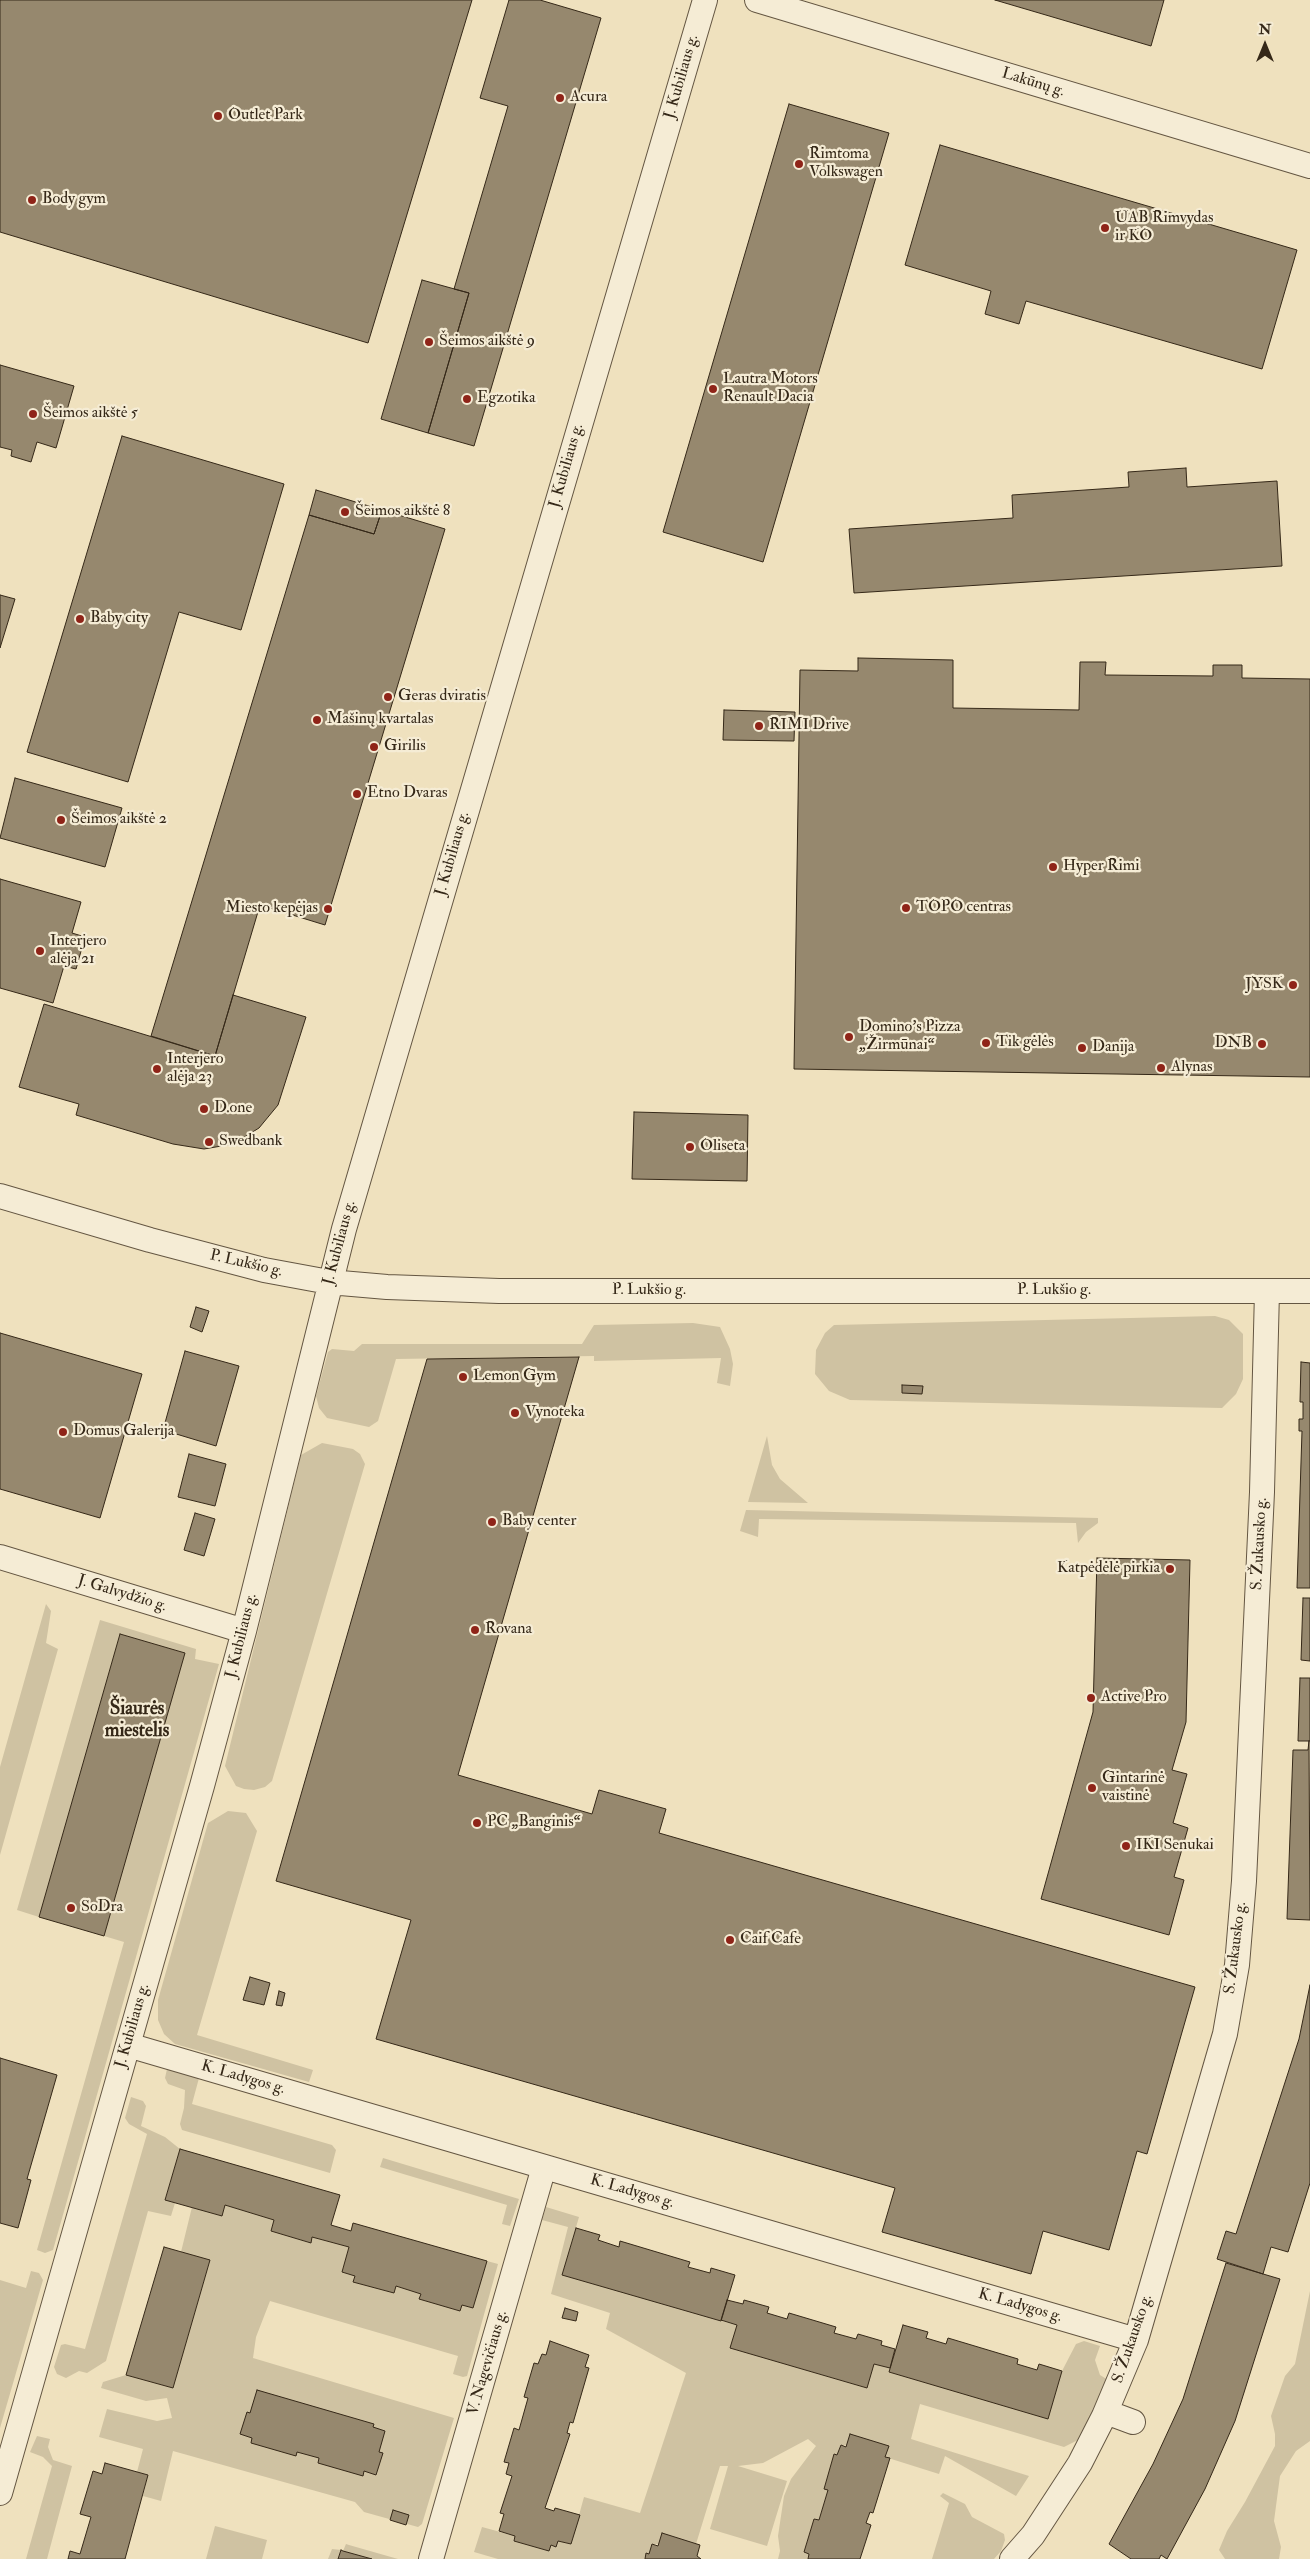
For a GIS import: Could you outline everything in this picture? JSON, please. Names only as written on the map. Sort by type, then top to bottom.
[{"type":"street","name":"J. Kubiliaus g.","points":[[0,2493],[244,1631],[329,1282],[397,1044],[705,0]]},
{"type":"street","name":"Lakūnų g.","points":[[757,0],[1310,166]]},
{"type":"street","name":"P. Lukšio g.","points":[[0,1196],[159,1243],[264,1270],[329,1282],[499,1291],[1310,1291]]},
{"type":"street","name":"S. Žukausko g.","points":[[1012,2559],[1033,2534],[1080,2463],[1106,2412],[1136,2340],[1224,2034],[1237,1965],[1244,1881],[1260,1541],[1267,1291]]},
{"type":"street","name":"J. Galvydžio g.","points":[[0,1557],[244,1631]]},
{"type":"street","name":"K. Ladygos g.","points":[[128,2045],[1136,2340]]},
{"type":"street","name":"V. Nagevičiaus g.","points":[[431,2559],[544,2167]]},
{"type":"street","points":[[1106,2412],[1139,2425]]},
{"type":"shaded area","points":[[1215,1316],[1229,1320],[1243,1334],[1243,1379],[1236,1394],[1222,1408],[850,1400],[829,1391],[815,1374],[816,1350],[825,1333],[834,1325]]},
{"type":"shaded area","points":[[693,1323],[720,1327],[730,1349],[733,1364],[730,1386],[717,1383],[721,1358],[594,1361],[594,1356],[396,1359],[378,1421],[369,1427],[327,1418],[319,1408],[316,1396],[328,1352],[332,1349],[354,1351],[362,1344],[582,1344],[594,1325]]},
{"type":"shaded area","points":[[767,1436],[772,1465],[780,1479],[808,1503],[748,1502]]},
{"type":"shaded area","points":[[322,1443],[353,1449],[360,1454],[365,1464],[272,1781],[265,1787],[254,1790],[244,1789],[236,1786],[225,1766],[301,1455]]},
{"type":"shaded area","points":[[746,1510],[1098,1518],[1098,1523],[1086,1532],[1078,1543],[1076,1523],[759,1519],[758,1537],[740,1531]]},
{"type":"shaded area","points":[[46,1604],[51,1611],[46,1643],[58,1649],[0,1855],[0,1767]]},
{"type":"shaded area","points":[[100,1620],[196,1649],[195,1659],[219,1664],[53,2250],[45,2253],[37,2250],[124,1942],[104,1936],[185,1653],[120,1634],[39,1917],[17,1910]]},
{"type":"shaded area","points":[[228,1811],[246,1813],[257,1831],[197,2035],[313,2070],[309,2082],[175,2044],[164,2034],[158,2020],[158,2000],[208,1823]]},
{"type":"shaded area","points":[[167,2069],[199,2078],[192,2104],[332,2145],[336,2150],[330,2173],[182,2130],[180,2124],[184,2108],[185,2090],[168,2084],[165,2078]]},
{"type":"shaded area","points":[[131,2097],[143,2101],[146,2106],[141,2126],[165,2137],[180,2149],[165,2199],[175,2203],[171,2216],[148,2211],[106,2361],[87,2373],[79,2371],[66,2378],[57,2374],[54,2367],[61,2345],[65,2344],[85,2349],[147,2134],[129,2124],[125,2118]]},
{"type":"shaded area","points":[[383,2158],[519,2199],[510,2226],[502,2224],[507,2205],[380,2167]]},
{"type":"shaded area","points":[[225,2205],[274,2220],[271,2231],[310,2243],[312,2237],[349,2247],[342,2272],[355,2276],[353,2282],[394,2293],[396,2286],[421,2294],[420,2299],[460,2311],[462,2305],[473,2308],[487,2261],[498,2264],[467,2376],[463,2377],[453,2374],[458,2356],[270,2301],[256,2337],[253,2358],[454,2418],[422,2524],[418,2527],[364,2512],[355,2502],[173,2451],[161,2501],[143,2496],[148,2475],[137,2472],[143,2449],[99,2437],[107,2409],[157,2421],[172,2418],[167,2398],[146,2401],[101,2388],[103,2382],[126,2375],[173,2388],[210,2261],[181,2252],[192,2207],[221,2216]]},
{"type":"shaded area","points":[[546,2207],[579,2217],[562,2275],[737,2325],[731,2348],[866,2388],[874,2364],[890,2368],[889,2372],[1048,2419],[1062,2371],[1076,2344],[1084,2341],[1100,2346],[1095,2360],[1100,2375],[1108,2380],[1078,2440],[1064,2447],[920,2404],[911,2439],[1029,2476],[1016,2496],[945,2456],[939,2474],[885,2457],[888,2446],[841,2445],[837,2455],[834,2454],[824,2489],[828,2490],[819,2520],[814,2519],[804,2552],[809,2554],[808,2559],[778,2559],[780,2551],[778,2536],[784,2496],[791,2479],[816,2446],[808,2439],[763,2463],[738,2466],[787,2481],[767,2546],[710,2529],[728,2466],[720,2466],[696,2544],[652,2544],[649,2554],[646,2553],[645,2559],[498,2559],[474,2552],[482,2527],[515,2536],[514,2541],[549,2551],[551,2545],[556,2546],[558,2541],[571,2544],[584,2497],[640,2513],[686,2373],[606,2329],[610,2313],[551,2294],[568,2227],[542,2220]]},
{"type":"shaded area","points":[[31,2271],[39,2273],[43,2280],[0,2428],[0,2280],[26,2288]]},
{"type":"shaded area","points":[[1310,2291],[1310,2441],[1296,2451],[1280,2476],[1274,2521],[1281,2547],[1279,2559],[1225,2559],[1219,2550],[1227,2531],[1275,2446],[1275,2434],[1271,2416],[1285,2376],[1295,2364]]},
{"type":"shaded area","points":[[37,2436],[50,2439],[48,2447],[53,2460],[72,2466],[47,2559],[26,2559],[52,2466],[43,2457],[30,2452]]},
{"type":"shaded area","points":[[943,2493],[965,2504],[972,2517],[1004,2534],[1005,2540],[1001,2551],[994,2559],[932,2559],[949,2503],[940,2496]]},
{"type":"shaded area","points":[[215,2526],[267,2540],[262,2559],[206,2559]]},
{"type":"shaded area","points":[[346,2544],[398,2559],[372,2559],[343,2551]]},
{"type":"shaded area","points":[[332,2549],[341,2550],[338,2559],[328,2559]]},
{"type":"building","name":"Outlet Park","points":[[0,0],[472,0],[368,343],[0,232]]},
{"type":"building","points":[[509,0],[540,0],[601,18],[474,446],[428,433],[469,293],[454,289],[508,106],[480,98]]},
{"type":"building","points":[[995,0],[1164,0],[1151,46]]},
{"type":"building","points":[[789,104],[889,133],[763,562],[663,532]]},
{"type":"building","points":[[940,145],[1297,250],[1262,369],[1026,301],[1019,324],[985,314],[991,291],[905,265]]},
{"type":"building","name":"Šeimos aikštė 9","points":[[422,280],[469,293],[428,433],[381,419]]},
{"type":"building","name":"Šeimos aikštė 5","points":[[0,365],[74,386],[56,448],[37,442],[31,462],[11,456],[12,450],[0,447]]},
{"type":"building","points":[[122,436],[284,484],[241,630],[179,612],[128,782],[27,752]]},
{"type":"building","points":[[1186,468],[1187,487],[1277,481],[1282,566],[854,593],[849,529],[1013,518],[1012,495],[1129,487],[1128,472]]},
{"type":"building","name":"Šeimos aikštė 8","points":[[316,490],[382,510],[374,534],[309,515]]},
{"type":"building","name":"Mašinų kvartalas","points":[[382,510],[445,529],[325,925],[260,905],[215,1056],[151,1036],[309,515],[374,534]]},
{"type":"building","points":[[0,595],[15,599],[0,648]]},
{"type":"building","name":"Hyper Rimi","points":[[858,658],[953,660],[953,708],[1079,710],[1080,662],[1106,662],[1105,675],[1213,676],[1213,665],[1242,665],[1242,678],[1310,679],[1310,1077],[794,1069],[800,670],[858,671]]},
{"type":"building","name":"RIMI Drive","points":[[724,710],[795,712],[794,741],[723,740]]},
{"type":"building","name":"Šeimos aikštė 2","points":[[15,778],[122,808],[105,867],[0,838]]},
{"type":"building","name":"Interjero alėja 21","points":[[0,879],[81,902],[72,933],[85,937],[76,969],[64,966],[53,1003],[0,988]]},
{"type":"building","name":"Interjero alėja 23","points":[[233,995],[306,1017],[278,1105],[259,1128],[233,1144],[204,1149],[173,1144],[76,1115],[79,1104],[19,1087],[44,1004],[215,1056]]},
{"type":"building","name":"Oliseta","points":[[634,1112],[748,1115],[747,1181],[632,1179]]},
{"type":"building","points":[[196,1307],[209,1311],[202,1332],[190,1327]]},
{"type":"building","name":"Domus Galerija","points":[[0,1333],[142,1374],[100,1518],[0,1489]]},
{"type":"building","points":[[185,1351],[239,1366],[216,1446],[163,1430]]},
{"type":"building","name":"PC „Banginis“","points":[[579,1357],[458,1775],[592,1814],[599,1790],[666,1809],[659,1833],[1195,1987],[1147,2154],[1137,2151],[1109,2250],[1043,2231],[1031,2274],[882,2232],[895,2188],[376,2039],[411,1920],[276,1881],[427,1359]]},
{"type":"building","points":[[1301,1362],[1310,1363],[1310,1588],[1297,1588],[1302,1431],[1299,1431],[1299,1419],[1303,1419],[1303,1402],[1300,1402]]},
{"type":"building","points":[[902,1385],[923,1386],[922,1394],[902,1393]]},
{"type":"building","points":[[189,1454],[226,1464],[215,1506],[178,1497]]},
{"type":"building","points":[[195,1513],[215,1519],[204,1556],[184,1550]]},
{"type":"building","points":[[1097,1558],[1190,1560],[1186,1722],[1172,1770],[1187,1774],[1173,1823],[1188,1828],[1174,1877],[1184,1880],[1169,1935],[1041,1899],[1093,1712]]},
{"type":"building","points":[[1303,1598],[1310,1598],[1310,1661],[1301,1660]]},
{"type":"building","points":[[120,1634],[185,1653],[104,1936],[39,1917]]},
{"type":"building","points":[[1300,1678],[1310,1678],[1310,1741],[1298,1741]]},
{"type":"building","points":[[1309,1741],[1310,1920],[1287,1919],[1293,1750],[1308,1750]]},
{"type":"building","points":[[250,1977],[270,1983],[264,2005],[243,2000]]},
{"type":"building","points":[[1310,1985],[1310,2183],[1288,2252],[1271,2247],[1263,2274],[1217,2259],[1226,2231],[1236,2234],[1299,2039]]},
{"type":"building","points":[[279,1991],[285,1993],[282,2006],[276,2005]]},
{"type":"building","points":[[0,2058],[57,2075],[27,2179],[31,2180],[18,2228],[0,2223]]},
{"type":"building","points":[[180,2149],[340,2195],[331,2225],[351,2231],[353,2223],[487,2261],[473,2308],[462,2305],[460,2311],[419,2299],[421,2294],[396,2286],[394,2293],[353,2282],[355,2276],[342,2272],[349,2247],[312,2237],[311,2243],[271,2231],[274,2220],[225,2205],[222,2216],[165,2200]]},
{"type":"building","points":[[576,2228],[600,2235],[598,2240],[619,2247],[620,2241],[690,2262],[688,2267],[710,2273],[711,2268],[735,2275],[721,2321],[562,2275]]},
{"type":"building","points":[[164,2247],[210,2260],[173,2388],[126,2375]]},
{"type":"building","points":[[1226,2263],[1280,2279],[1235,2421],[1205,2489],[1167,2559],[1161,2555],[1159,2559],[1131,2559],[1109,2544],[1153,2464],[1183,2399]]},
{"type":"building","points":[[727,2300],[743,2304],[744,2300],[769,2307],[767,2313],[787,2319],[789,2313],[836,2327],[834,2333],[856,2339],[858,2334],[882,2341],[881,2345],[895,2349],[890,2368],[874,2364],[867,2388],[730,2348],[737,2325],[721,2320]]},
{"type":"building","points":[[565,2308],[578,2312],[576,2321],[562,2318]]},
{"type":"building","points":[[903,2325],[928,2332],[926,2338],[946,2344],[948,2338],[1018,2359],[1017,2364],[1037,2370],[1039,2364],[1062,2371],[1048,2419],[889,2372]]},
{"type":"building","points":[[550,2341],[589,2355],[585,2367],[589,2368],[573,2423],[570,2422],[567,2433],[570,2434],[545,2508],[554,2511],[555,2508],[580,2515],[571,2544],[558,2541],[556,2547],[551,2545],[549,2551],[514,2541],[515,2536],[499,2531],[504,2514],[500,2513],[512,2476],[506,2474],[509,2463],[504,2462],[514,2428],[519,2430],[528,2398],[524,2397],[534,2363],[538,2364],[542,2354],[546,2355]]},
{"type":"building","points":[[257,2390],[374,2424],[373,2427],[385,2431],[379,2452],[383,2453],[376,2475],[364,2471],[363,2476],[318,2463],[319,2458],[297,2452],[296,2456],[251,2443],[252,2438],[240,2434],[247,2412],[250,2413]]},
{"type":"building","points":[[850,2434],[889,2446],[885,2457],[890,2458],[873,2513],[870,2512],[866,2523],[871,2525],[860,2559],[808,2559],[809,2554],[804,2552],[814,2519],[819,2520],[828,2490],[824,2489],[834,2454],[837,2455],[841,2445],[846,2447]]},
{"type":"building","points":[[105,2463],[148,2475],[125,2559],[68,2559],[70,2551],[80,2554],[91,2517],[80,2514],[93,2471],[102,2474]]},
{"type":"building","points":[[393,2510],[409,2515],[406,2525],[390,2520]]},
{"type":"building","points":[[662,2533],[700,2545],[697,2556],[701,2559],[645,2559],[646,2553],[649,2554],[652,2544],[658,2546]]},
{"type":"building","points":[[341,2550],[343,2551],[372,2559],[338,2559]]},
{"type":"place","name":"Acura","points":[[560,98]]},
{"type":"place","name":"Outlet Park","points":[[218,116]]},
{"type":"place","name":"Rimtoma Volkswagen","points":[[799,164]]},
{"type":"place","name":"Body gym","points":[[32,200]]},
{"type":"place","name":"UAB Rimvydas ir KO","points":[[1105,228]]},
{"type":"place","name":"Šeimos aikštė 9","points":[[429,342]]},
{"type":"place","name":"Lautra Motors Renault Dacia","points":[[713,389]]},
{"type":"place","name":"Egzotika","points":[[467,399]]},
{"type":"place","name":"Šeimos aikštė 5","points":[[33,414]]},
{"type":"place","name":"Šeimos aikštė 8","points":[[345,512]]},
{"type":"place","name":"Baby city","points":[[80,619]]},
{"type":"place","name":"Geras dviratis","points":[[388,697]]},
{"type":"place","name":"Mašinų kvartalas","points":[[317,720]]},
{"type":"place","name":"RIMI Drive","points":[[759,726]]},
{"type":"place","name":"Girilis","points":[[374,747]]},
{"type":"place","name":"Etno Dvaras","points":[[357,794]]},
{"type":"place","name":"Šeimos aikštė 2","points":[[61,820]]},
{"type":"place","name":"Hyper Rimi","points":[[1053,867]]},
{"type":"place","name":"TOPO centras","points":[[906,908]]},
{"type":"place","name":"Miesto kepėjas","points":[[328,909]]},
{"type":"place","name":"Interjero alėja 21","points":[[40,951]]},
{"type":"place","name":"JYSK","points":[[1293,985]]},
{"type":"place","name":"Domino's Pizza „Žirmūnai“","points":[[849,1037]]},
{"type":"place","name":"Tik gėlės","points":[[986,1043]]},
{"type":"place","name":"DNB","points":[[1262,1044]]},
{"type":"place","name":"Danija","points":[[1082,1048]]},
{"type":"place","name":"Alynas","points":[[1161,1068]]},
{"type":"place","name":"Interjero alėja 23","points":[[157,1069]]},
{"type":"place","name":"D.one","points":[[204,1109]]},
{"type":"place","name":"Swedbank","points":[[209,1142]]},
{"type":"place","name":"Oliseta","points":[[690,1147]]},
{"type":"place","name":"Lemon Gym","points":[[463,1377]]},
{"type":"place","name":"Vynoteka","points":[[515,1413]]},
{"type":"place","name":"Domus Galerija","points":[[63,1432]]},
{"type":"place","name":"Baby center","points":[[492,1522]]},
{"type":"place","name":"Katpėdėlė pirkia","points":[[1170,1569]]},
{"type":"place","name":"Rovana","points":[[475,1630]]},
{"type":"place","name":"Active Pro","points":[[1091,1698]]},
{"type":"place","name":"Gintarinė vaistinė","points":[[1092,1788]]},
{"type":"place","name":"PC „Banginis“","points":[[477,1823]]},
{"type":"place","name":"IKI Senukai","points":[[1126,1846]]},
{"type":"place","name":"SoDra","points":[[71,1908]]},
{"type":"place","name":"Caif Cafe","points":[[730,1940]]},
{"type":"district","name":"Šiaurės miestelis","points":[[137,1721]]}]
